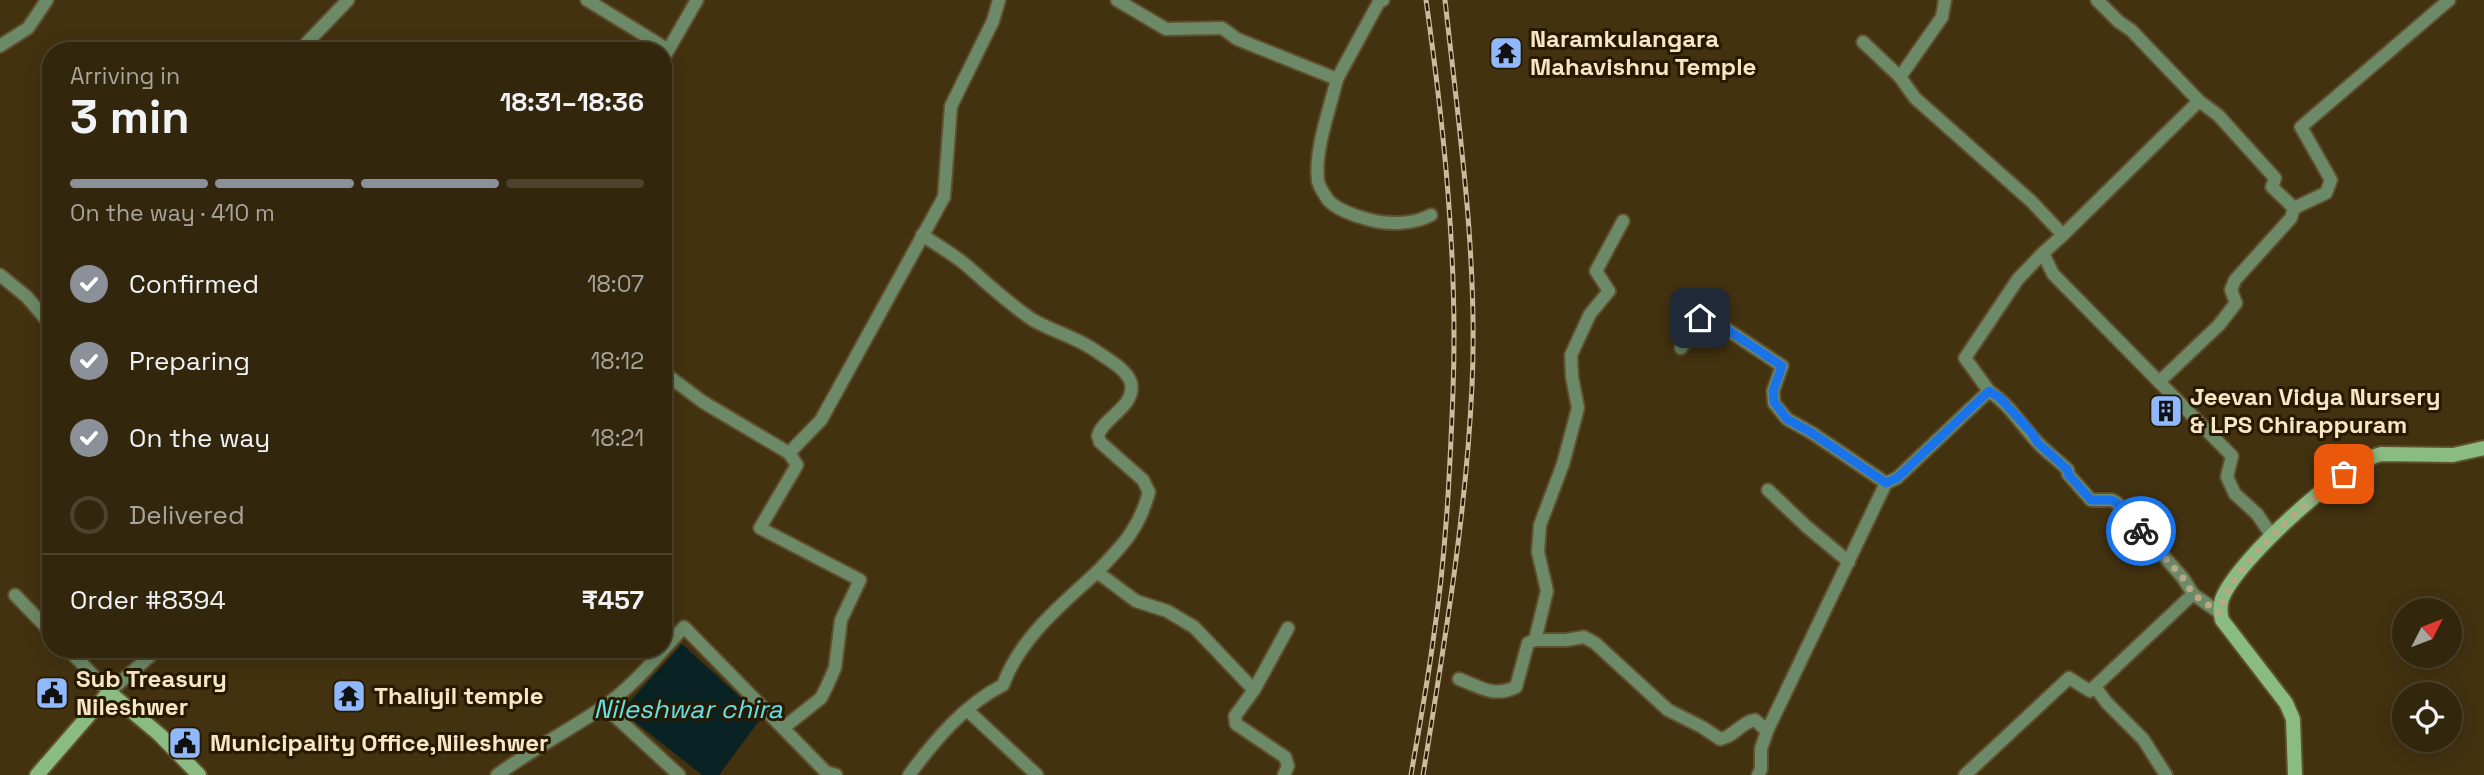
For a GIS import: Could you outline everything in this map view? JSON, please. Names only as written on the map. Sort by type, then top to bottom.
[{"type":"main road","points":[[2295,775],[2293,719],[2286,703],[2225,626],[2220,613],[2222,598],[2230,583],[2272,536],[2331,484],[2369,457],[2381,454],[2453,455],[2484,448]]},
{"type":"main road","points":[[37,775],[109,692],[160,735],[198,775]]},
{"type":"street","points":[[0,46],[28,28],[47,0]]},
{"type":"street","points":[[308,42],[348,0]]},
{"type":"street","points":[[587,0],[648,42]]},
{"type":"street","points":[[672,42],[697,0]]},
{"type":"street","points":[[789,453],[821,420],[944,197],[951,106],[993,21],[999,0]]},
{"type":"street","points":[[1117,0],[1166,29],[1222,28],[1237,38],[1337,79]]},
{"type":"street","points":[[1383,0],[1379,2],[1337,79],[1323,135],[1318,183],[1330,202],[1357,216],[1380,223],[1420,221],[1431,215]]},
{"type":"street","points":[[1900,77],[1942,17],[1945,0]]},
{"type":"street","points":[[2097,0],[2131,30],[2199,101],[2218,115],[2264,164],[2275,178],[2272,187],[2294,208]]},
{"type":"street","points":[[2159,382],[2228,314],[2236,303],[2231,290],[2235,280],[2291,218],[2294,208],[2326,193],[2331,180],[2301,127],[2449,0]]},
{"type":"street","points":[[1863,42],[1900,77],[1915,98],[2031,201],[2063,234]]},
{"type":"street","points":[[2199,101],[2018,279],[1965,358],[1989,391],[2000,398],[2038,443],[2068,470],[2068,474],[2091,500],[2112,500],[2117,503],[2183,578],[2193,594],[2220,613]]},
{"type":"street","points":[[1535,640],[1547,591],[1538,552],[1540,525],[1563,464],[1578,408],[1571,355],[1590,314],[1609,291],[1596,271],[1623,221]]},
{"type":"street","points":[[909,775],[954,720],[989,692],[1003,685],[1010,663],[1049,615],[1124,544],[1142,517],[1149,492],[1143,480],[1100,442],[1098,436],[1103,425],[1119,412],[1129,396],[1132,386],[1128,375],[1081,341],[1032,319],[964,263],[922,235]]},
{"type":"street","points":[[2043,253],[2053,274],[2232,457],[2227,477],[2235,494],[2257,514],[2272,536]]},
{"type":"street","points":[[0,275],[27,297],[42,314]]},
{"type":"street","points":[[1681,348],[1700,318],[1707,316],[1782,366],[1773,391],[1774,402],[1787,419],[1886,483]]},
{"type":"street","points":[[672,379],[703,402],[789,453],[797,465],[760,528],[860,580],[841,620],[835,667],[828,686],[821,698],[785,729]]},
{"type":"street","points":[[1758,775],[1761,769],[1761,749],[1767,730],[1886,483],[1897,478],[1989,391]]},
{"type":"street","points":[[1768,490],[1849,562]]},
{"type":"street","points":[[1097,572],[1136,601],[1181,618],[1194,627],[1254,691]]},
{"type":"street","points":[[1965,775],[2069,678],[2090,691],[2193,594]]},
{"type":"street","points":[[15,595],[42,623]]},
{"type":"street","points":[[672,640],[684,627],[830,774]]},
{"type":"street","points":[[1283,775],[1288,765],[1285,757],[1236,724],[1235,716],[1254,691],[1288,628]]},
{"type":"street","points":[[1459,679],[1492,693],[1505,693],[1516,687],[1528,643],[1535,640],[1584,637],[1595,643],[1668,710],[1720,739],[1728,738],[1748,721],[1755,720],[1767,730]]},
{"type":"street","points":[[77,658],[109,692],[148,658]]},
{"type":"street","points":[[497,775],[604,706],[634,681],[655,658]]},
{"type":"street","points":[[2095,687],[2106,703],[2143,739],[2166,775]]},
{"type":"street","points":[[604,706],[679,775]]},
{"type":"street","points":[[967,710],[1037,775]]},
{"type":"water","name":"Nileshwar chira","points":[[682,644],[762,717],[719,775],[702,775],[621,711]]},
{"type":"railway","points":[[1411,775],[1442,574],[1449,482],[1454,342],[1448,195],[1426,0]]},
{"type":"railway","points":[[1423,775],[1459,533],[1472,386],[1470,241],[1445,0]]},
{"type":"way so far","points":[[2141,531],[2183,578],[2193,594],[2220,613],[2222,598],[2230,583],[2272,536],[2344,474]]},
{"type":"place","name":"Naramkulangara Mahavishnu Temple","points":[[1506,53]]},
{"type":"place","name":"Jeevan Vidya Nursery & LPS Chirappuram","points":[[2166,411]]},
{"type":"place","name":"Sub Treasury Nileshwer","points":[[52,693]]},
{"type":"place","name":"Thaliyil temple","points":[[349,696]]},
{"type":"place","name":"Municipality Office,Nileshwer","points":[[185,743]]},
{"type":"route","points":[[1700,318],[1707,316],[1782,366],[1773,391],[1774,402],[1787,419],[1886,483],[1897,478],[1989,391],[2000,398],[2038,443],[2068,470],[2068,474],[2091,500],[2112,500],[2117,503],[2141,531]]}]
